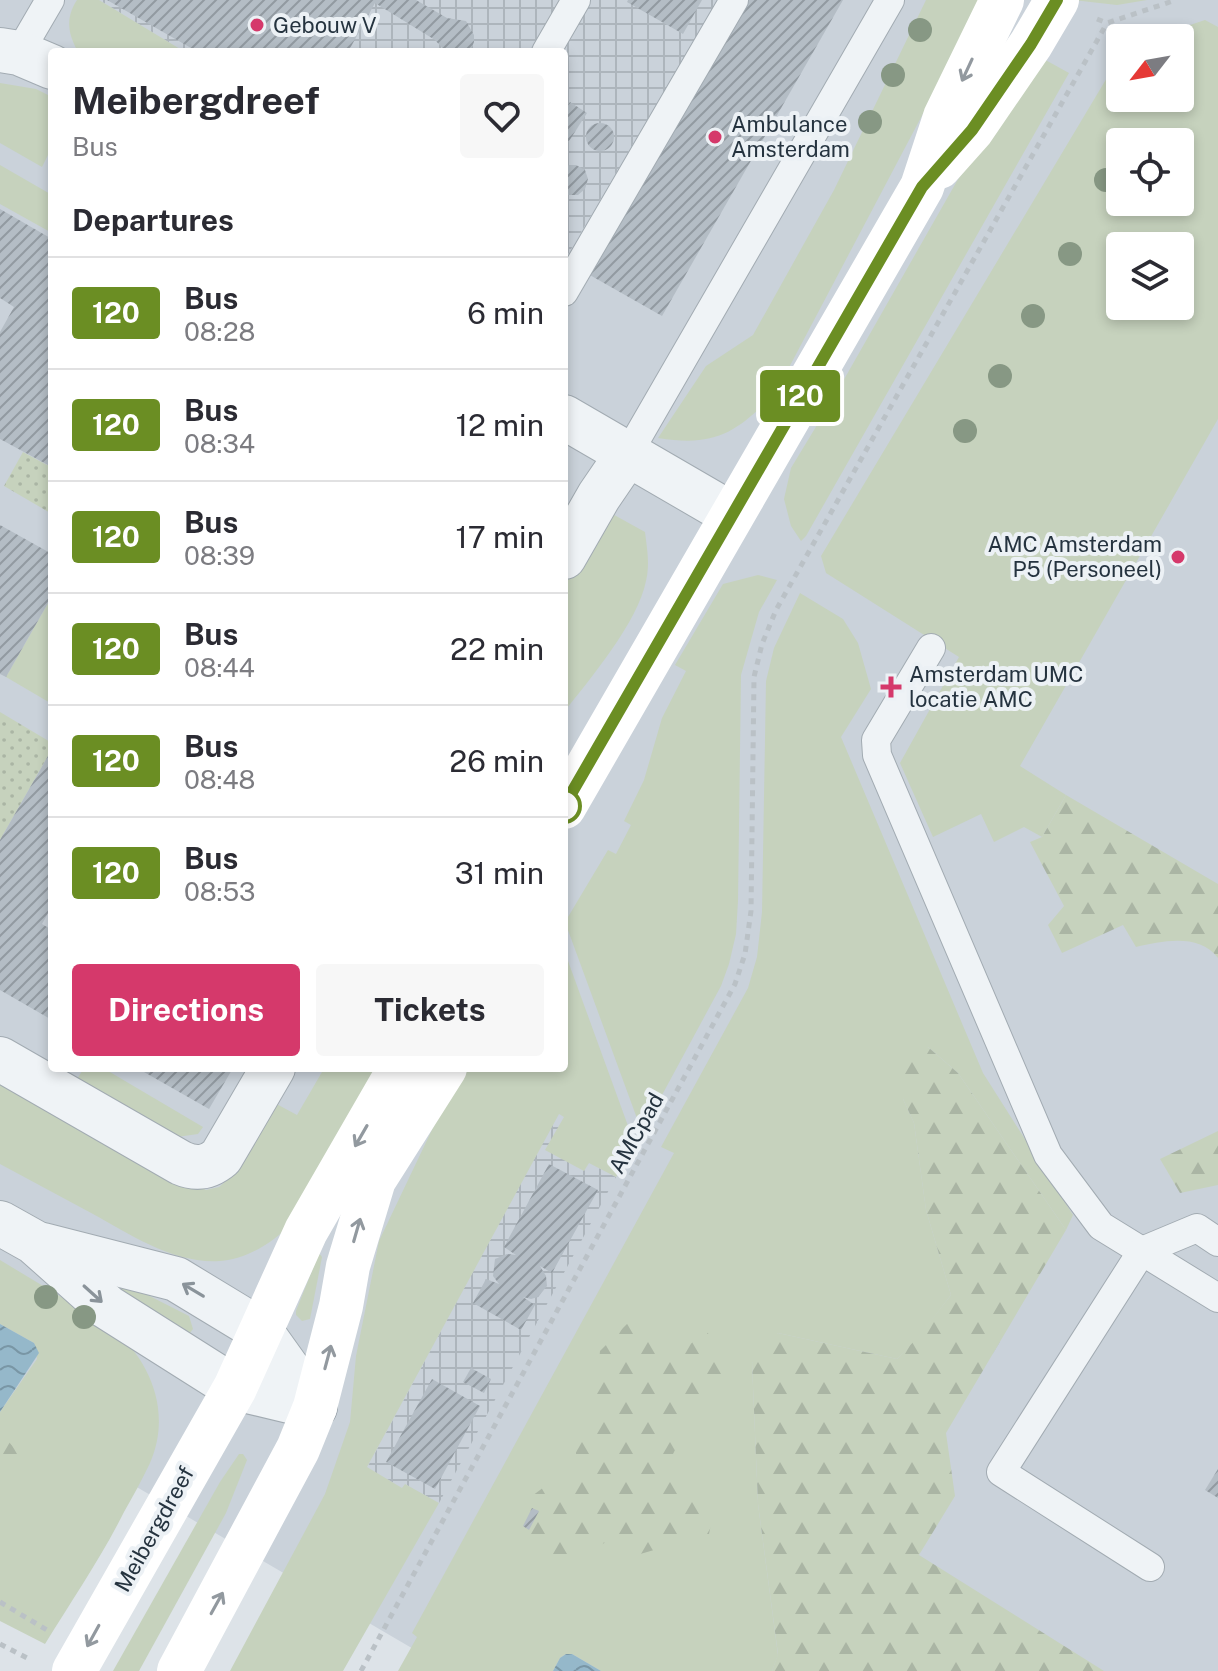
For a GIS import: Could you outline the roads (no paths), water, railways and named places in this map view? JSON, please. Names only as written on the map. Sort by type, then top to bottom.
[{"type":"street","points":[[922,187],[945,117],[1002,0]]},
{"type":"street","points":[[568,800],[922,187],[972,130],[1057,0]]},
{"type":"street","points":[[568,419],[731,514]]},
{"type":"street","points":[[568,550],[629,452]]},
{"type":"street","points":[[0,1059],[181,1163],[201,1168],[212,1165],[221,1157],[271,1072]]},
{"type":"street","name":"Meibergdreef","points":[[74,1671],[235,1388],[306,1231],[398,1072]]},
{"type":"street","points":[[179,1671],[298,1449],[315,1407],[352,1251],[374,1180],[442,1072]]},
{"type":"street","points":[[17,1233],[176,1279],[260,1330],[315,1407]]},
{"type":"street","points":[[17,1233],[107,1307],[235,1388],[315,1407]]},
{"type":"lane","points":[[24,57],[50,0]]},
{"type":"lane","points":[[548,48],[576,0]]},
{"type":"lane","points":[[568,285],[734,0]]},
{"type":"lane","points":[[629,452],[890,0]]},
{"type":"lane","points":[[931,648],[876,740],[877,755],[1048,1155],[1101,1226],[1218,1298]]},
{"type":"lane","points":[[1150,1567],[1001,1472],[1142,1251],[1197,1228],[1218,1242]]},
{"type":"water","points":[[0,1324],[34,1343],[39,1353],[0,1412]]},
{"type":"water","points":[[566,1654],[572,1654],[601,1671],[553,1671]]},
{"type":"place","name":"Gebouw V","points":[[257,25]]},
{"type":"place","name":"Ambulance Amsterdam","points":[[715,137]]},
{"type":"place","name":"AMC Amsterdam P5 (Personeel)","points":[[1178,557]]},
{"type":"place","name":"Amsterdam UMC locatie AMC","points":[[891,687]]}]
